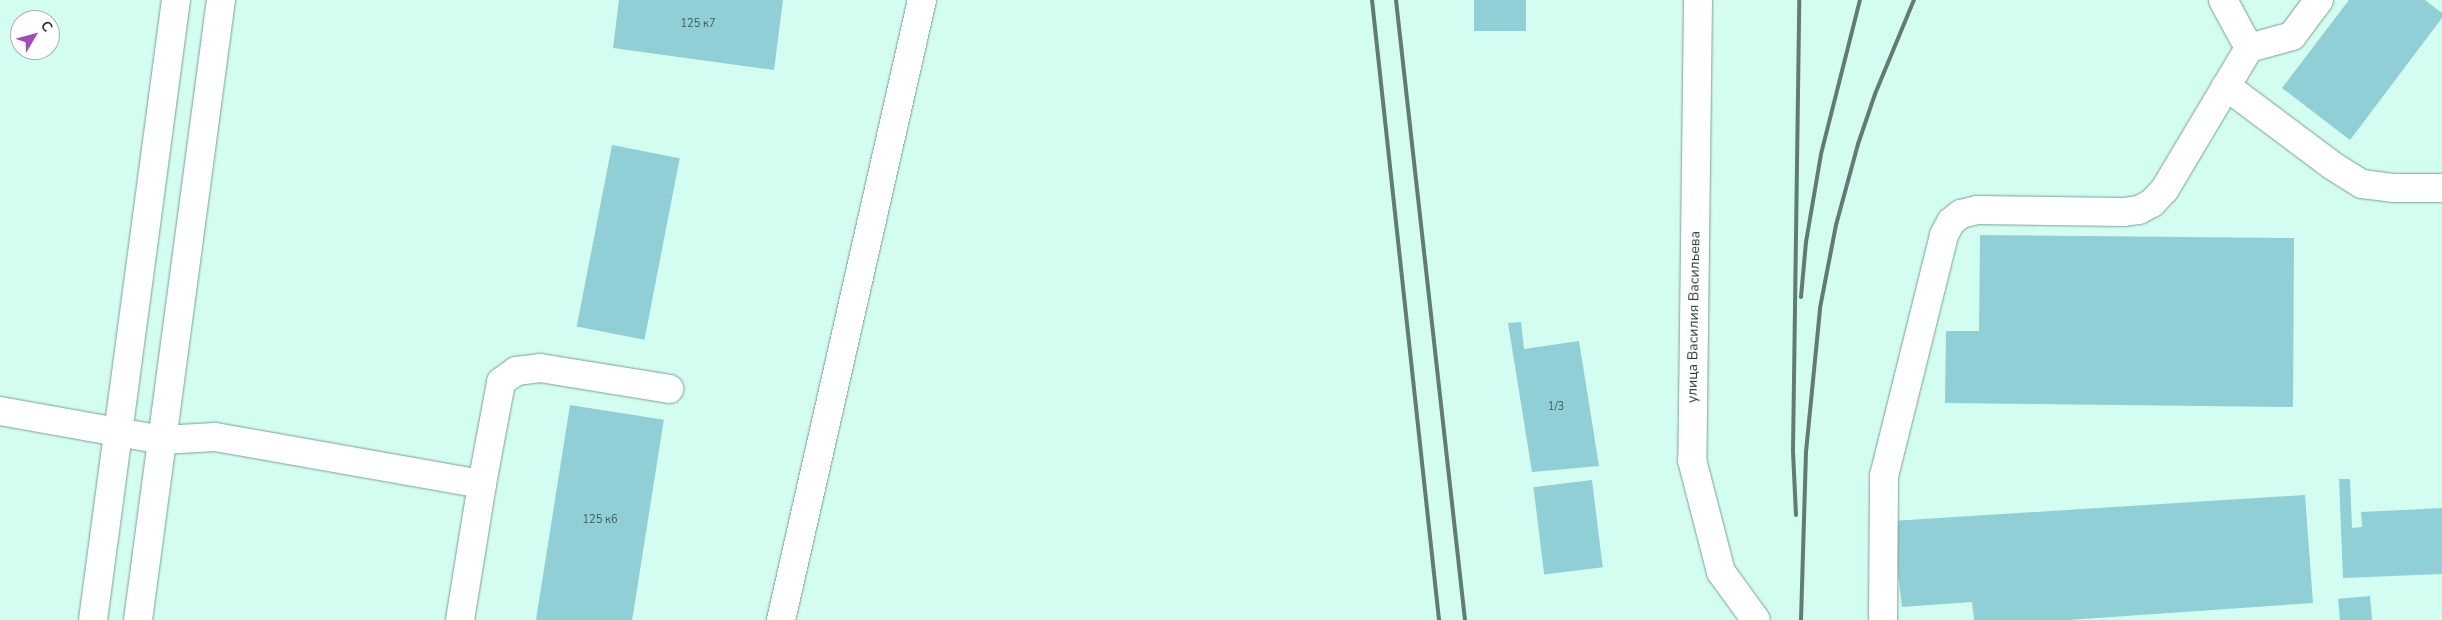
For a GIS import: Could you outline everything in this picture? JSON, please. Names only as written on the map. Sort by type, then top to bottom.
[{"type":"main road","points":[[92,620],[176,0]]},
{"type":"main road","points":[[138,620],[221,0]]},
{"type":"main road","points":[[781,620],[922,0]]},
{"type":"main road","name":"улица Василия Васильева","points":[[1698,0],[1692,460],[1721,572],[1756,620]]},
{"type":"main road","points":[[2222,0],[2249,48]]},
{"type":"main road","points":[[1883,620],[1884,476],[1944,235],[1951,222],[1961,214],[1977,210],[2139,210],[2152,203],[2165,189],[2249,48],[2292,36],[2319,0]]},
{"type":"main road","points":[[2226,86],[2333,166],[2362,184],[2396,188],[2442,188]]},
{"type":"main road","points":[[460,620],[501,382],[516,371],[540,368],[669,389]]},
{"type":"main road","points":[[0,412],[162,440],[215,437],[482,484]]},
{"type":"building","points":[[619,0],[783,0],[774,70],[613,48]]},
{"type":"building","points":[[1474,0],[1526,0],[1526,31],[1474,31]]},
{"type":"building","points":[[2349,0],[2425,0],[2442,13],[2442,18],[2350,140],[2282,88]]},
{"type":"building","points":[[612,145],[680,158],[644,340],[577,327]]},
{"type":"building","points":[[1980,235],[2294,238],[2293,407],[1945,403],[1946,331],[1979,331]]},
{"type":"building","points":[[1521,322],[1524,349],[1579,341],[1599,466],[1532,472],[1508,323]]},
{"type":"building","points":[[570,405],[664,420],[632,620],[536,620]]},
{"type":"building","points":[[2339,479],[2350,479],[2352,528],[2362,527],[2361,512],[2442,508],[2442,574],[2343,578]]},
{"type":"building","points":[[1592,480],[1603,567],[1544,575],[1533,487]]},
{"type":"building","points":[[2305,495],[2313,603],[2068,620],[1974,620],[1972,602],[1902,607],[1892,521]]},
{"type":"building","points":[[2370,596],[2372,620],[2340,620],[2338,599]]},
{"type":"railway","points":[[1372,0],[1439,620]]},
{"type":"railway","points":[[1396,0],[1465,620]]},
{"type":"railway","points":[[1796,515],[1793,451],[1799,0]]},
{"type":"railway","points":[[1801,297],[1806,242],[1821,154],[1860,0]]},
{"type":"railway","points":[[1801,620],[1806,452],[1820,308],[1836,225],[1858,144],[1875,94],[1914,0]]}]
